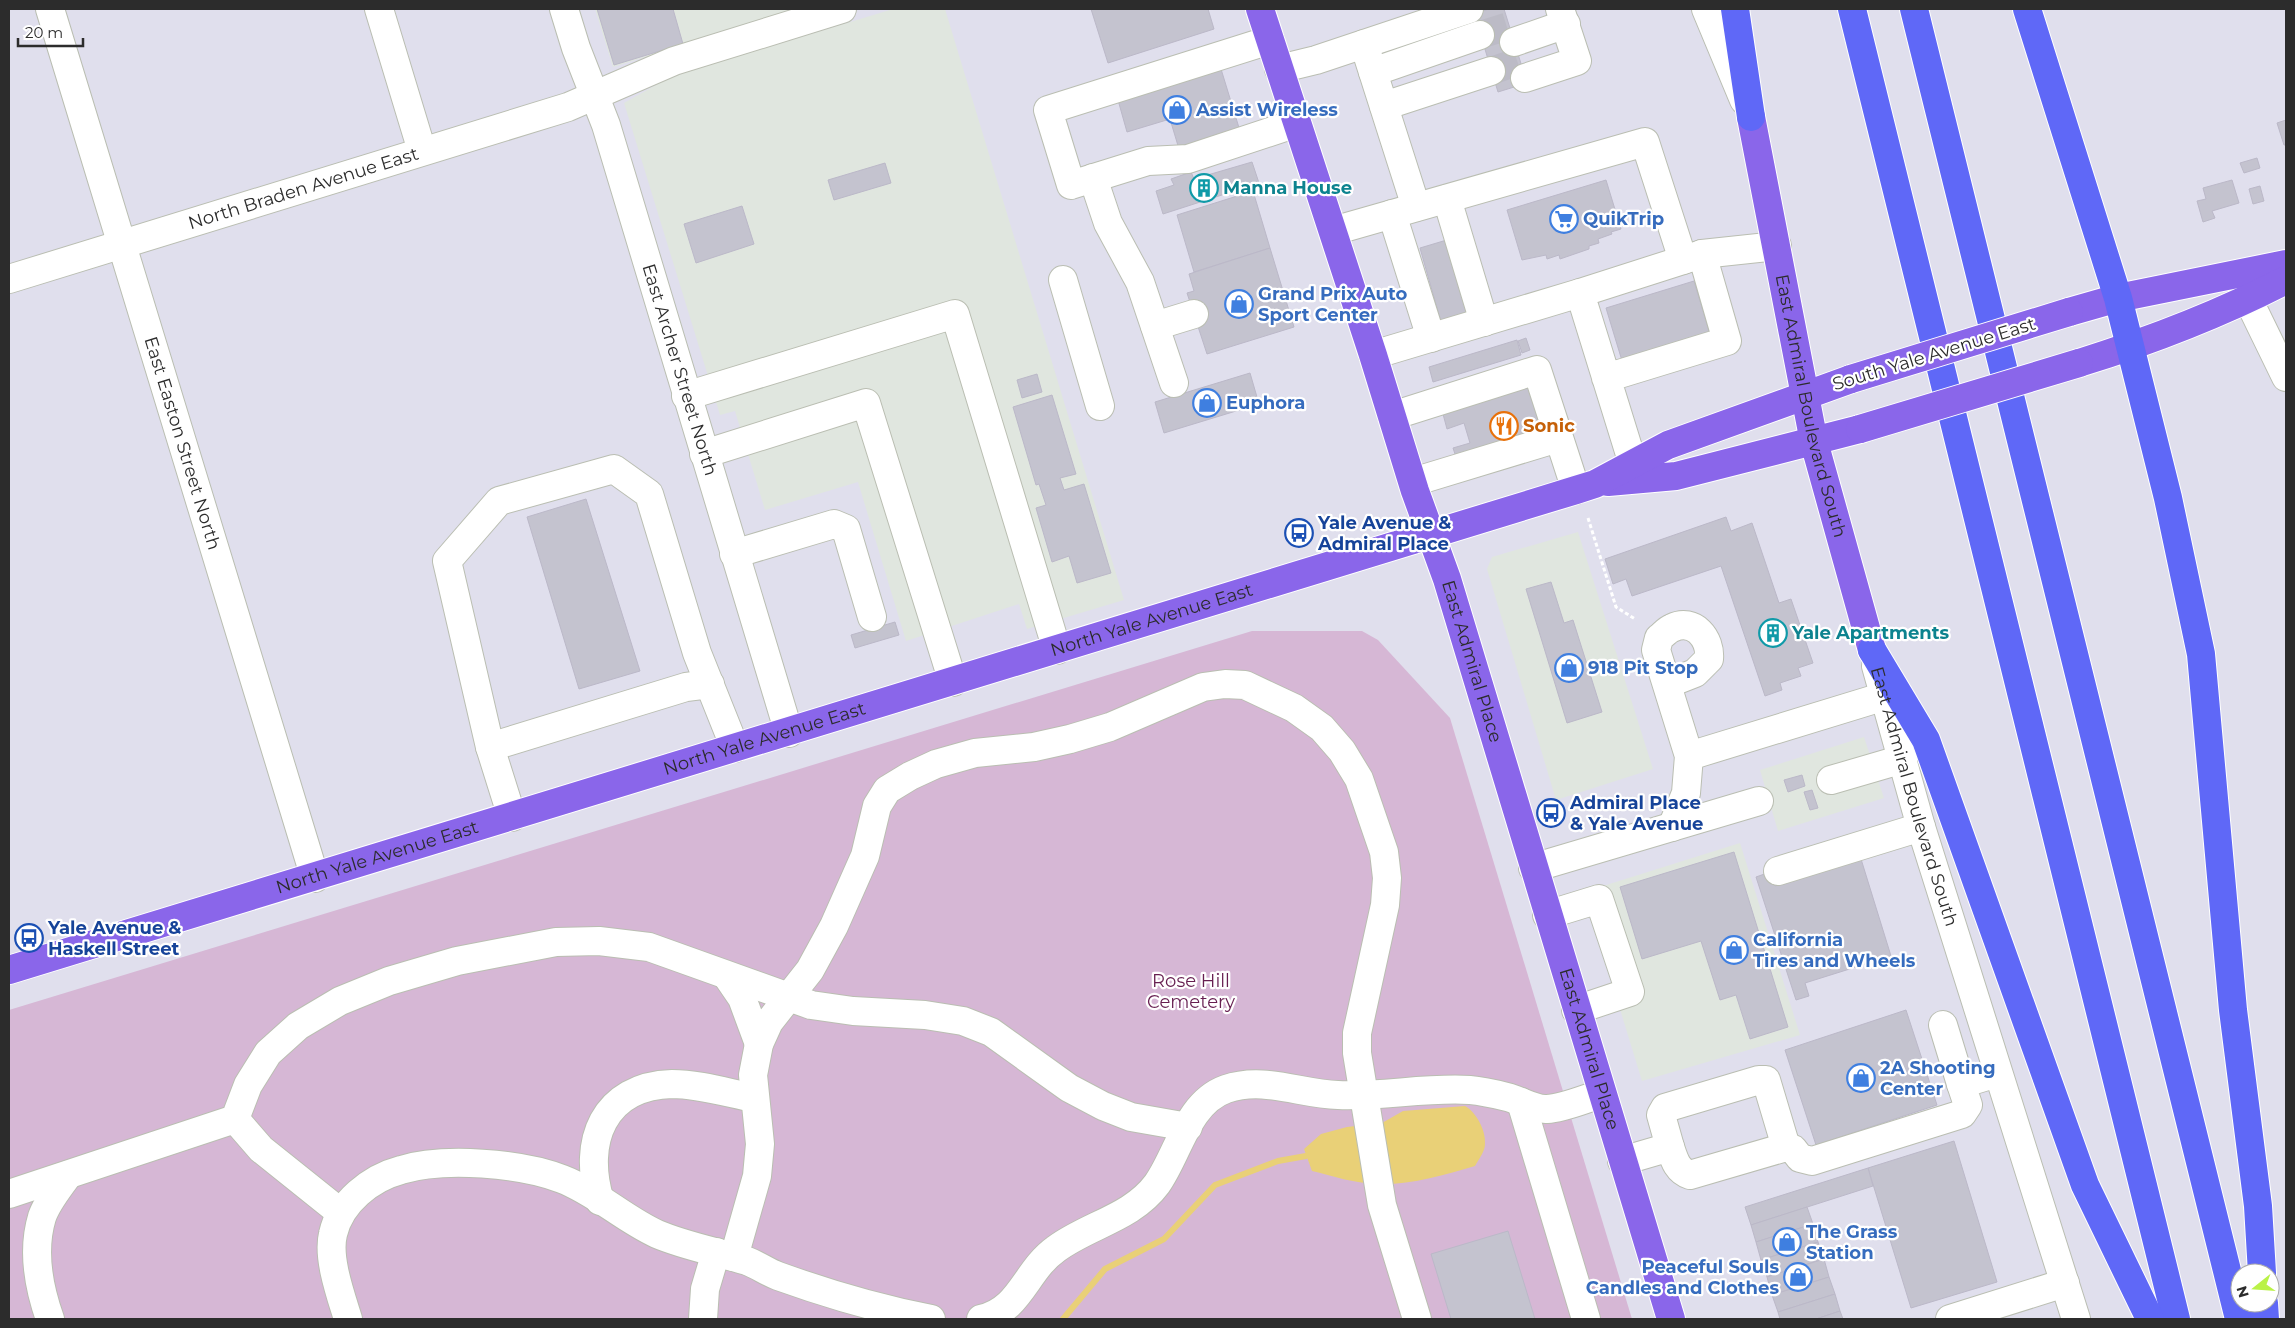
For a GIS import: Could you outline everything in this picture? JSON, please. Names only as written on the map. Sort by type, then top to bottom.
[{"type":"highway","points":[[1735,9],[1751,117]]},
{"type":"highway","points":[[1852,9],[2176,1319]]},
{"type":"highway","points":[[1914,9],[2239,1319]]},
{"type":"highway","points":[[2027,9],[2118,298],[2131,346],[2168,498],[2201,654],[2233,1010],[2258,1206],[2261,1263]]},
{"type":"highway","points":[[1872,650],[1926,740],[2085,1185],[2150,1319]]},
{"type":"main road","name":"East Admiral Place","points":[[1260,9],[1374,355],[1413,482],[1447,579],[1670,1319]]},
{"type":"main road","name":"East Admiral Boulevard South","points":[[1751,117],[1814,442],[1872,650]]},
{"type":"main road","name":"South Yale Avenue East","points":[[1519,508],[1586,487],[1668,445],[1851,379],[2118,298],[2286,264]]},
{"type":"main road","name":"South Yale Avenue East","points":[[1586,487],[1676,476],[1860,429],[2131,346],[2248,300],[2286,280]]},
{"type":"main road","name":"North Yale Avenue East","points":[[9,970],[789,733],[1519,508]]},
{"type":"street","name":"East Easton Street North","points":[[50,9],[315,878]]},
{"type":"street","points":[[379,9],[422,151]]},
{"type":"street","name":"East Archer Street North","points":[[564,9],[576,48],[606,125],[686,396],[789,733]]},
{"type":"street","name":"North Braden Avenue East","points":[[9,279],[568,107],[594,94],[674,61],[842,9]]},
{"type":"street","points":[[1279,68],[1364,44],[1469,9]]},
{"type":"street","name":"East Admiral Boulevard South","points":[[1706,9],[1751,117]]},
{"type":"street","points":[[1564,22],[1577,61],[1517,52],[1564,22]]},
{"type":"street","points":[[1270,40],[1048,110],[1071,184],[1148,162],[1188,159],[1297,123]]},
{"type":"street","points":[[1364,44],[1381,97],[1431,338]]},
{"type":"street","points":[[1381,97],[1488,61],[1381,97]]},
{"type":"street","points":[[1333,232],[1645,142],[1726,341],[1606,378]]},
{"type":"street","points":[[1093,178],[1108,223],[1140,282],[1174,384]]},
{"type":"street","points":[[1447,199],[1484,322]]},
{"type":"street","points":[[1374,355],[1692,257],[1777,246]]},
{"type":"street","points":[[1062,280],[1100,406]]},
{"type":"street","points":[[1580,293],[1633,464]]},
{"type":"street","points":[[2248,300],[2286,377]]},
{"type":"street","points":[[686,396],[955,314],[1056,650]]},
{"type":"street","points":[[1155,326],[1194,314]]},
{"type":"street","points":[[1392,416],[1538,370],[1558,438],[1586,487]]},
{"type":"street","points":[[704,454],[866,403],[953,682]]},
{"type":"street","points":[[1413,482],[1558,438]]},
{"type":"street","points":[[512,817],[490,747],[447,561],[499,501],[614,468],[649,494],[697,653],[735,748]]},
{"type":"street","points":[[734,554],[834,524],[846,529],[872,617]]},
{"type":"street","name":"East Admiral Boulevard South","points":[[1872,650],[1922,827],[2076,1319]]},
{"type":"street","points":[[490,747],[686,687],[710,684]]},
{"type":"street","points":[[703,1319],[705,1289],[751,1206],[757,1176],[760,1144],[753,1075],[759,1044],[769,1022],[810,970],[852,890],[865,856],[877,806],[887,790],[910,776],[936,764],[975,753],[1034,747],[1070,739],[1110,726],[1203,687],[1225,684],[1245,685],[1264,692],[1294,708],[1322,728],[1342,750],[1359,779],[1384,852],[1387,878],[1385,905],[1357,1033],[1357,1053],[1380,1192],[1417,1319]]},
{"type":"street","points":[[1667,684],[1689,756],[1686,793],[1672,827]]},
{"type":"street","points":[[1689,756],[1885,696]]},
{"type":"street","points":[[1831,780],[1902,759]]},
{"type":"street","points":[[1534,868],[1759,801]]},
{"type":"street","points":[[1778,870],[1922,827]]},
{"type":"street","points":[[1548,916],[1599,899],[1630,992],[1576,1010]]},
{"type":"street","points":[[235,1119],[248,1084],[268,1053],[298,1026],[340,1001],[389,981],[457,961],[556,942],[599,941],[649,946],[811,1005],[853,1011],[925,1015],[963,1021],[991,1032],[1062,1083],[1103,1106],[1131,1117],[1188,1127]]},
{"type":"street","points":[[727,976],[742,998],[759,1044]]},
{"type":"street","points":[[1786,1147],[1766,1080],[1759,1080],[1665,1108],[1661,1115],[1675,1162],[1683,1172],[1690,1175],[1786,1147],[1793,1149],[1800,1158],[1812,1161],[1962,1114],[1968,1105],[1943,1025]]},
{"type":"street","points":[[1961,1084],[1998,1073]]},
{"type":"street","points":[[981,1319],[1013,1314],[1036,1267],[1056,1248],[1138,1204],[1157,1184],[1198,1108],[1210,1096],[1241,1084],[1261,1083],[1337,1095],[1472,1090],[1545,1110],[1601,1094]]},
{"type":"street","points":[[600,1201],[593,1168],[596,1136],[606,1117],[630,1093],[649,1087],[672,1084],[754,1098]]},
{"type":"street","points":[[1521,1102],[1586,1319]]},
{"type":"street","points":[[9,1194],[235,1119]]},
{"type":"street","points":[[235,1119],[261,1148],[342,1213]]},
{"type":"street","points":[[1622,1161],[1670,1147]]},
{"type":"street","points":[[348,1319],[337,1280],[333,1255],[332,1235],[342,1213],[353,1197],[375,1182],[400,1170],[430,1164],[488,1165],[528,1169],[563,1179],[657,1234],[725,1255],[808,1287],[885,1310],[931,1319]]},
{"type":"street","points":[[50,1319],[39,1275],[38,1244],[42,1217],[53,1195],[68,1175]]},
{"type":"street","points":[[1950,1319],[2065,1283]]},
{"type":"path","points":[[1588,518],[1616,607],[1635,619]]},
{"type":"shaded area","points":[[595,9],[800,9],[613,67]]},
{"type":"shaded area","points":[[893,9],[945,9],[1124,600],[1027,629],[1019,604],[906,641],[858,482],[765,510],[735,411],[720,415],[624,103],[672,76]]},
{"type":"shaded area","points":[[1578,532],[1653,769],[1556,800],[1487,569],[1492,557]]},
{"type":"shaded area","points":[[1864,737],[1884,798],[1778,831],[1760,770]]},
{"type":"shaded area","points":[[1740,843],[1800,1035],[1642,1081],[1584,892]]},
{"type":"shaded area","points":[[1465,1106],[1473,1112],[1480,1122],[1484,1133],[1485,1147],[1475,1166],[1448,1174],[1392,1184],[1358,1182],[1312,1171],[1304,1149],[1321,1134],[1347,1127],[1382,1123],[1403,1111]]},
{"type":"green space","name":"Rose Hill Cemetery","points":[[1252,631],[1362,631],[1378,640],[1450,718],[1632,1319],[9,1319],[9,1010]]},
{"type":"building","points":[[597,9],[673,9],[683,44],[614,65]]},
{"type":"building","points":[[1091,9],[1208,9],[1214,29],[1108,63]]},
{"type":"building","points":[[1489,9],[1504,9],[1527,83],[1498,92],[1474,13]]},
{"type":"building","name":"Assist Wireless","points":[[1221,69],[1240,131],[1179,149],[1170,119],[1127,132],[1118,100]]},
{"type":"building","points":[[2286,120],[2286,145],[2284,145],[2277,123]]},
{"type":"building","points":[[2257,158],[2260,168],[2244,173],[2240,163]]},
{"type":"building","name":"Manna House","points":[[1252,162],[1259,183],[1163,214],[1156,191],[1174,185],[1171,179],[1191,172],[1194,179]]},
{"type":"building","points":[[885,163],[891,183],[834,200],[828,180]]},
{"type":"building","name":"QuikTrip","points":[[1606,180],[1621,229],[1598,239],[1599,243],[1589,246],[1589,249],[1560,259],[1559,255],[1547,259],[1546,255],[1522,260],[1507,210]]},
{"type":"building","points":[[2232,180],[2239,203],[2212,211],[2215,218],[2203,222],[2197,201],[2206,199],[2203,188]]},
{"type":"building","points":[[2260,186],[2264,201],[2253,204],[2249,189]]},
{"type":"building","points":[[1253,191],[1270,248],[1194,272],[1177,215]]},
{"type":"building","points":[[742,206],[754,244],[696,263],[684,224]]},
{"type":"building","points":[[1450,239],[1471,313],[1441,322],[1420,248]]},
{"type":"building","name":"Grand Prix Auto Sport Center","points":[[1270,248],[1294,327],[1207,354],[1187,293],[1194,291],[1189,274]]},
{"type":"building","points":[[1694,281],[1711,337],[1623,364],[1606,308]]},
{"type":"building","points":[[1526,338],[1530,350],[1522,353],[1518,341]]},
{"type":"building","points":[[1517,340],[1521,355],[1433,382],[1429,367]]},
{"type":"building","name":"Euphora","points":[[1250,373],[1259,404],[1164,433],[1155,402]]},
{"type":"building","points":[[1037,374],[1042,392],[1022,398],[1017,380]]},
{"type":"building","name":"Sonic","points":[[1530,387],[1545,435],[1458,463],[1453,448],[1470,443],[1464,423],[1447,429],[1443,414]]},
{"type":"building","points":[[1052,395],[1076,474],[1060,478],[1064,490],[1084,484],[1111,573],[1077,583],[1069,556],[1052,562],[1036,508],[1046,505],[1039,484],[1036,485],[1013,407]]},
{"type":"building","points":[[586,499],[640,671],[579,689],[527,517]]},
{"type":"building","name":"Yale Apartments","points":[[1726,517],[1731,531],[1752,523],[1779,603],[1791,599],[1813,663],[1798,668],[1801,676],[1780,683],[1782,690],[1765,696],[1721,566],[1632,596],[1626,579],[1613,584],[1605,559]]},
{"type":"building","name":"918 Pit Stop","points":[[1551,582],[1564,623],[1573,620],[1602,712],[1567,723],[1526,589]]},
{"type":"building","points":[[895,622],[899,635],[855,648],[851,635]]},
{"type":"building","points":[[1802,775],[1805,786],[1788,792],[1784,780]]},
{"type":"building","points":[[1812,790],[1818,808],[1810,810],[1804,792]]},
{"type":"building","name":"California Tires and Wheels","points":[[1734,852],[1788,1027],[1750,1039],[1736,995],[1720,1000],[1701,941],[1642,959],[1620,887]]},
{"type":"building","points":[[1861,859],[1891,956],[1805,983],[1809,996],[1796,1000],[1756,877],[1770,872],[1775,886]]},
{"type":"building","name":"2A Shooting Center","points":[[1906,1010],[1937,1105],[1816,1145],[1785,1050]]},
{"type":"building","points":[[1954,1141],[1997,1282],[1911,1308],[1868,1168]]},
{"type":"building","points":[[1868,1168],[1873,1186],[1751,1225],[1745,1207]]},
{"type":"building","points":[[1807,1207],[1813,1224],[1756,1242],[1751,1225]]},
{"type":"building","name":"The Grass Station","points":[[1813,1224],[1818,1242],[1761,1260],[1756,1242]]},
{"type":"building","points":[[1508,1231],[1535,1319],[1451,1319],[1431,1254]]},
{"type":"building","points":[[1818,1242],[1824,1259],[1767,1277],[1761,1260]]},
{"type":"building","name":"Peaceful Souls Candles and Clothes","points":[[1824,1259],[1829,1277],[1772,1295],[1767,1277]]},
{"type":"building","points":[[1829,1277],[1835,1294],[1778,1312],[1772,1295]]},
{"type":"building","points":[[1835,1294],[1840,1311],[1816,1319],[1780,1319],[1778,1312]]},
{"type":"building","points":[[1840,1311],[1843,1319],[1816,1319]]},
{"type":"waterway","points":[[1063,1319],[1105,1269],[1164,1239],[1215,1185],[1278,1161],[1306,1156]]},
{"type":"tunnel","points":[[1480,35],[1509,26]]},
{"type":"tunnel","points":[[1491,71],[1520,61]]},
{"type":"place","name":"Assist Wireless","points":[[1177,110]]},
{"type":"place","name":"Manna House","points":[[1204,188]]},
{"type":"place","name":"QuikTrip","points":[[1564,219]]},
{"type":"place","name":"Grand Prix Auto Sport Center","points":[[1239,304]]},
{"type":"place","name":"Euphora","points":[[1207,403]]},
{"type":"place","name":"Sonic","points":[[1504,426]]},
{"type":"place","name":"Yale Avenue & Admiral Place","points":[[1299,533]]},
{"type":"place","name":"Yale Apartments","points":[[1773,633]]},
{"type":"place","name":"918 Pit Stop","points":[[1569,668]]},
{"type":"place","name":"Admiral Place & Yale Avenue","points":[[1551,813]]},
{"type":"place","name":"Yale Avenue & Haskell Street","points":[[29,938]]},
{"type":"place","name":"California Tires and Wheels","points":[[1734,950]]},
{"type":"place","name":"2A Shooting Center","points":[[1861,1078]]},
{"type":"place","name":"The Grass Station","points":[[1787,1242]]},
{"type":"place","name":"Peaceful Souls Candles and Clothes","points":[[1798,1277]]}]
